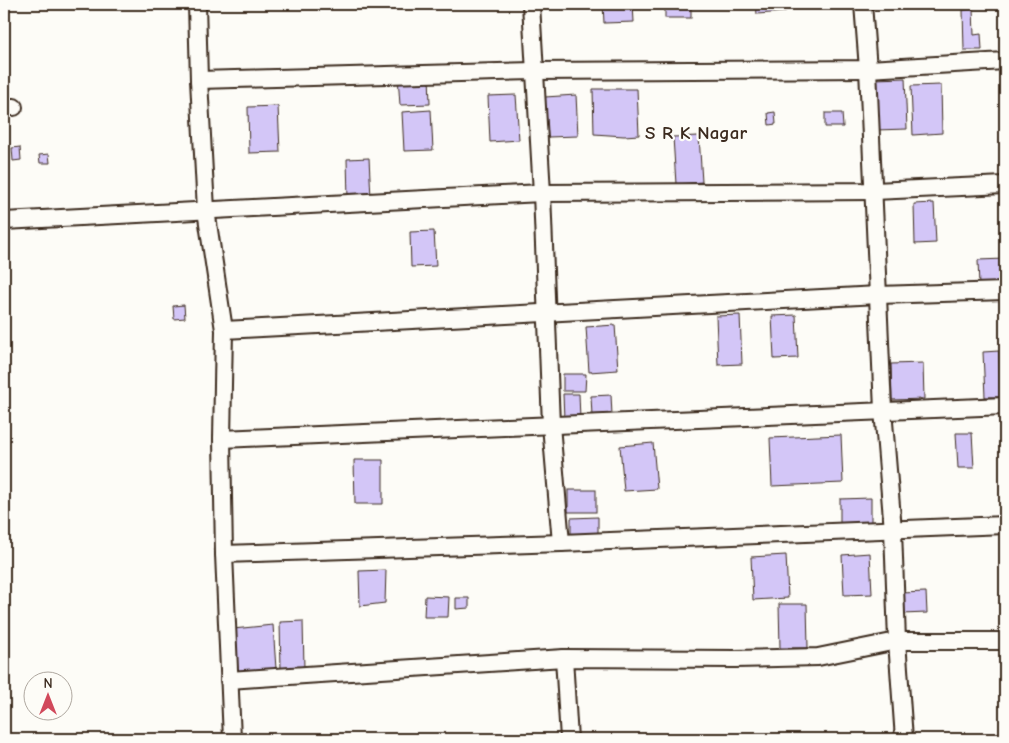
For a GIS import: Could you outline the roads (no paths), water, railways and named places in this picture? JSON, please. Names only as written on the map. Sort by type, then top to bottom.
[{"type":"street","points":[[197,4],[206,210],[224,330],[222,439],[224,554],[232,739]]},
{"type":"street","points":[[531,4],[542,193],[551,425],[561,543]]},
{"type":"street","points":[[863,4],[868,68],[883,410],[893,530],[897,641],[904,739]]},
{"type":"street","points":[[199,80],[534,71],[868,68],[1005,61]]},
{"type":"street","points":[[4,221],[542,193],[874,192],[1005,185]]},
{"type":"street","points":[[224,330],[878,295],[1005,291]]},
{"type":"street","points":[[222,439],[1005,406]]},
{"type":"street","points":[[224,554],[561,543],[1005,525]]},
{"type":"street","points":[[229,680],[564,658],[735,659],[818,657],[897,641],[1005,642]]},
{"type":"street","points":[[564,658],[569,739]]},
{"type":"district","name":"S R K Nagar","points":[[696,132]]}]
